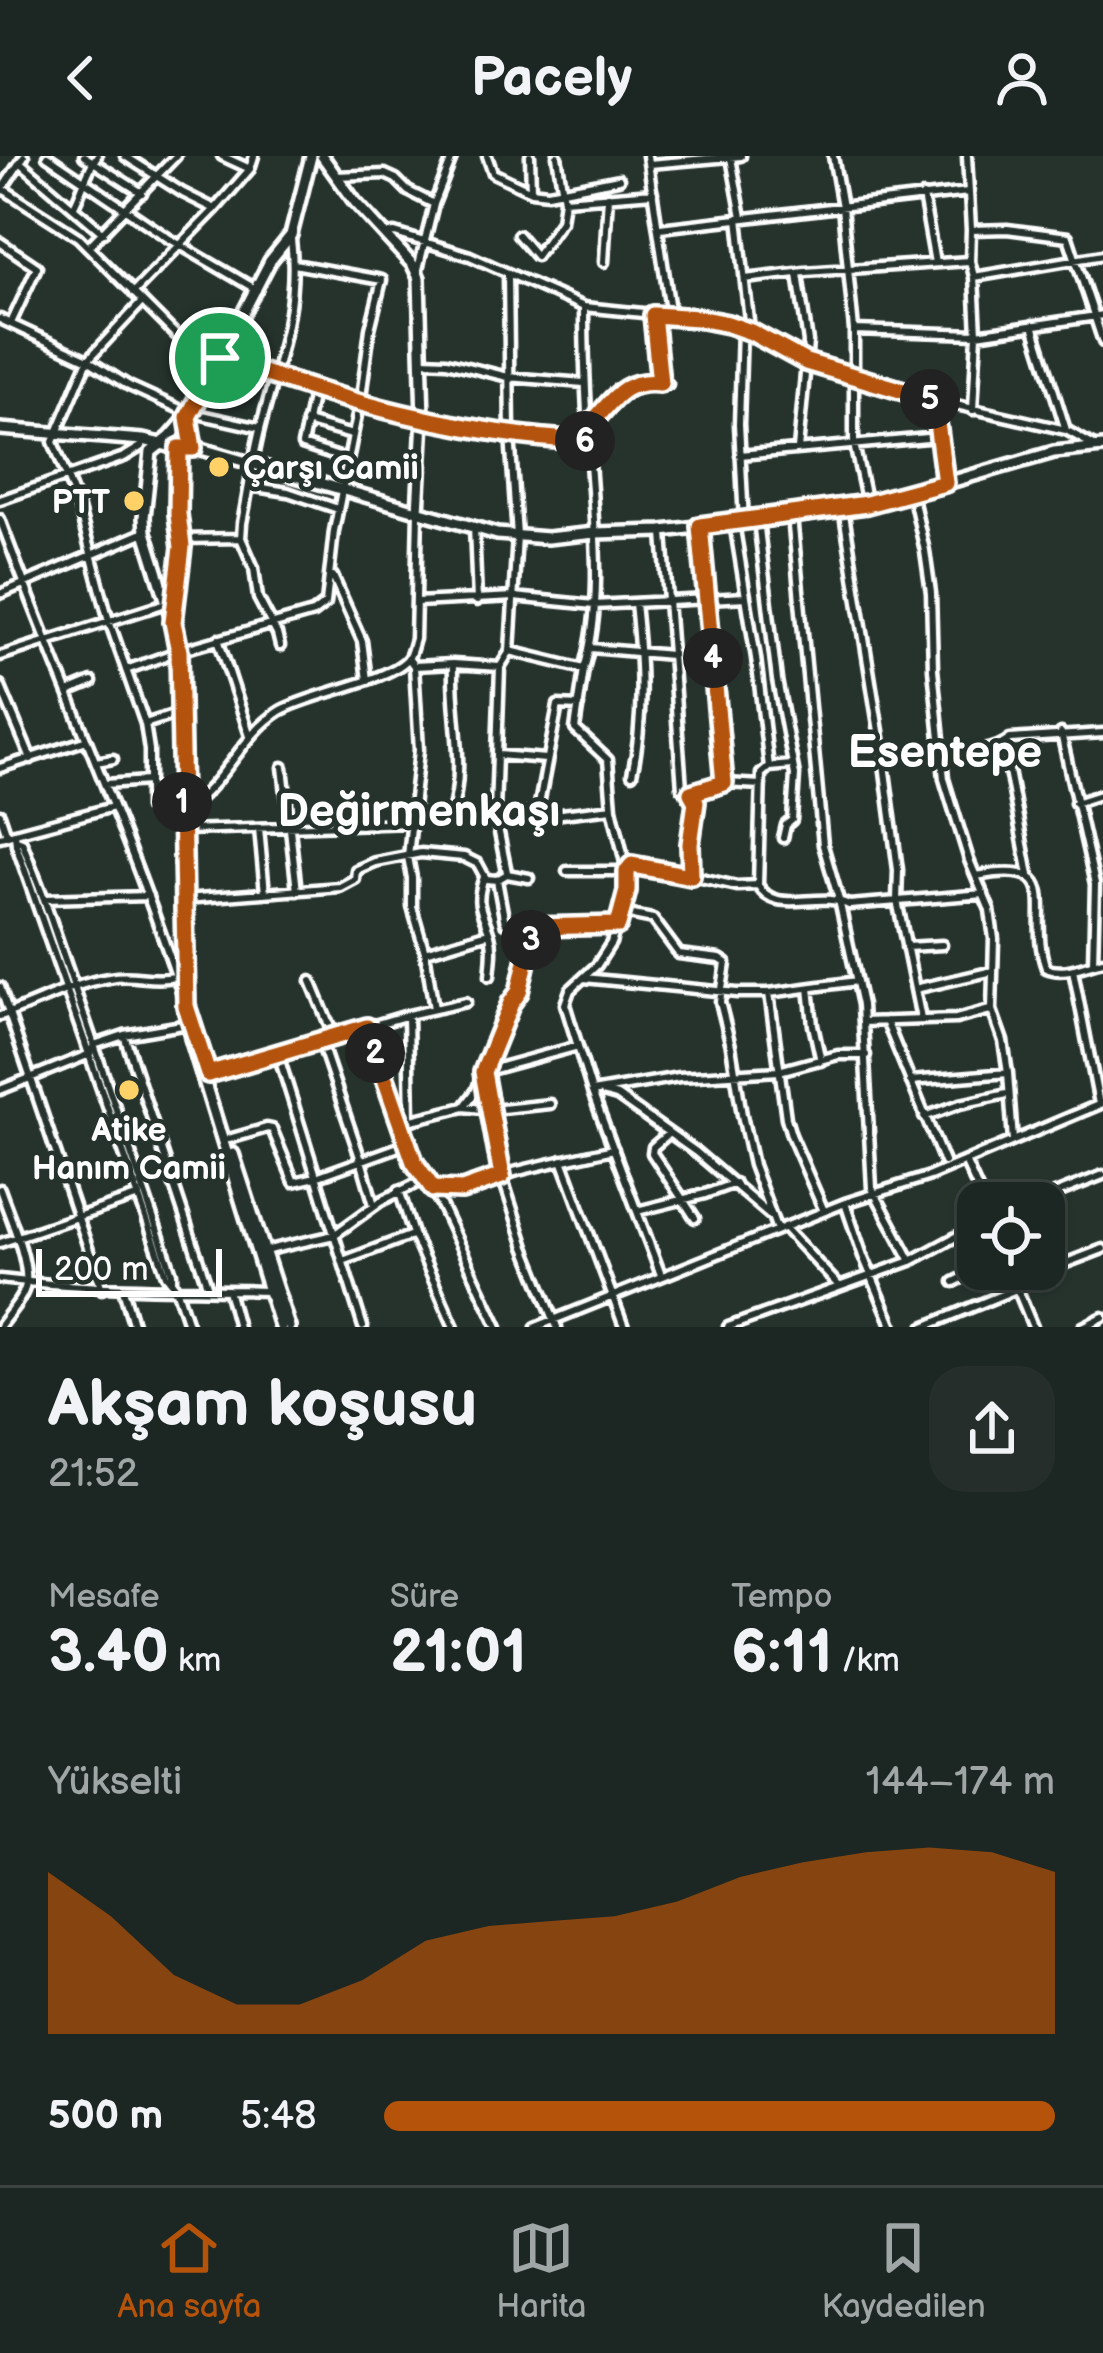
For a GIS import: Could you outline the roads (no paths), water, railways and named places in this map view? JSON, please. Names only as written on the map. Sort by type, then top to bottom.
[{"type":"main road","points":[[143,446],[160,443],[190,415],[270,261],[291,235],[311,156]]},
{"type":"main road","points":[[322,156],[417,273],[423,361],[418,512]]},
{"type":"main road","points":[[190,415],[193,448]]},
{"type":"main road","points":[[0,429],[193,448],[496,534],[547,538],[662,531],[843,508],[912,494],[1054,452],[1100,447]]},
{"type":"main road","points":[[143,446],[145,532],[179,651],[188,1024],[229,1139],[284,1327]]},
{"type":"main road","points":[[173,622],[182,538],[179,448]]},
{"type":"main road","points":[[186,1006],[284,1327]]},
{"type":"street","points":[[46,156],[256,290]]},
{"type":"street","points":[[84,156],[142,193]]},
{"type":"street","points":[[125,156],[183,194],[215,208]]},
{"type":"street","points":[[222,156],[250,169]]},
{"type":"street","points":[[133,293],[250,169],[254,156]]},
{"type":"street","points":[[417,273],[434,204],[453,156]]},
{"type":"street","points":[[487,156],[493,173],[531,191],[562,196],[653,193]]},
{"type":"street","points":[[530,156],[531,191]]},
{"type":"street","points":[[518,235],[536,256],[561,221],[557,156]]},
{"type":"street","points":[[671,317],[648,160],[741,156]]},
{"type":"street","points":[[833,156],[854,330],[854,444],[867,504]]},
{"type":"street","points":[[968,156],[977,334],[974,410]]},
{"type":"street","points":[[88,248],[172,157]]},
{"type":"street","points":[[731,158],[742,217],[738,218]]},
{"type":"street","points":[[103,233],[22,159],[1,188],[78,237],[176,335],[218,362],[423,419],[588,441]]},
{"type":"street","points":[[74,206],[95,159]]},
{"type":"street","points":[[336,176],[385,174],[434,204]]},
{"type":"street","points":[[562,196],[620,179]]},
{"type":"street","points":[[659,228],[968,192]]},
{"type":"street","points":[[604,262],[608,196]]},
{"type":"street","points":[[923,196],[935,263]]},
{"type":"street","points":[[738,218],[746,279],[739,523],[769,767]]},
{"type":"street","points":[[971,230],[1068,237],[1099,316],[1103,342]]},
{"type":"street","points":[[385,234],[470,256],[584,307],[712,320],[746,331],[806,362],[934,400],[1066,430],[1100,447]]},
{"type":"street","points":[[280,646],[258,598],[254,568],[241,538],[260,428],[287,334],[294,264],[291,235]]},
{"type":"street","points":[[0,242],[37,267],[10,323]]},
{"type":"street","points":[[974,277],[1103,255]]},
{"type":"street","points":[[746,279],[970,261]]},
{"type":"street","points":[[126,670],[272,626],[319,610],[326,603],[338,509],[382,280],[294,264]]},
{"type":"street","points":[[797,273],[808,342],[798,449]]},
{"type":"street","points":[[507,874],[495,813],[500,667],[511,652],[518,536],[510,434],[508,274]]},
{"type":"street","points":[[142,302],[88,360],[54,448],[68,476],[109,621],[145,724],[149,808]]},
{"type":"street","points":[[584,307],[594,605],[575,729],[608,760],[627,891],[611,943],[565,1004],[661,1276]]},
{"type":"street","points":[[589,426],[624,388],[642,382],[664,383],[653,315]]},
{"type":"street","points":[[854,330],[977,334],[1099,316]]},
{"type":"street","points":[[0,320],[190,415],[260,428]]},
{"type":"street","points":[[1033,326],[1066,430]]},
{"type":"street","points":[[423,361],[508,377],[584,383]]},
{"type":"street","points":[[314,388],[302,446],[348,460]]},
{"type":"street","points":[[934,400],[945,483]]},
{"type":"street","points":[[306,422],[352,435]]},
{"type":"street","points":[[740,454],[938,437]]},
{"type":"street","points":[[0,500],[143,446]]},
{"type":"street","points":[[249,486],[288,492],[338,509]]},
{"type":"street","points":[[912,494],[931,593],[944,779],[990,910],[992,1010],[1003,1041],[1013,1141]]},
{"type":"street","points":[[843,508],[884,756],[898,870],[897,900],[921,1019]]},
{"type":"street","points":[[183,811],[197,802],[250,736],[277,713],[367,680],[408,658],[415,639],[418,512]]},
{"type":"street","points":[[793,516],[824,845],[863,1022],[871,1181],[911,1261]]},
{"type":"street","points":[[0,519],[148,896],[186,1006]]},
{"type":"street","points":[[758,520],[794,775],[792,820],[783,838]]},
{"type":"street","points":[[473,526],[476,601]]},
{"type":"street","points":[[700,526],[724,783]]},
{"type":"street","points":[[662,531],[681,784],[696,802],[691,876]]},
{"type":"street","points":[[0,595],[145,532]]},
{"type":"street","points":[[182,538],[241,538]]},
{"type":"street","points":[[331,572],[362,641],[367,680]]},
{"type":"street","points":[[417,602],[514,597],[594,605],[746,597]]},
{"type":"street","points":[[0,656],[166,603]]},
{"type":"street","points":[[632,774],[639,736],[635,603]]},
{"type":"street","points":[[218,639],[250,736]]},
{"type":"street","points":[[591,648],[673,656]]},
{"type":"street","points":[[511,652],[584,669]]},
{"type":"street","points":[[408,658],[414,666],[419,750],[408,857],[412,907],[434,1009]]},
{"type":"street","points":[[451,814],[460,763],[453,664]]},
{"type":"street","points":[[414,666],[500,667]]},
{"type":"street","points":[[68,692],[92,682]]},
{"type":"street","points":[[0,685],[31,759]]},
{"type":"street","points":[[537,815],[558,705],[579,706]]},
{"type":"street","points":[[145,724],[179,713]]},
{"type":"street","points":[[941,752],[984,750],[1010,739],[1103,733]]},
{"type":"street","points":[[1061,734],[1095,884],[1093,963]]},
{"type":"street","points":[[0,768],[87,740]]},
{"type":"street","points":[[1004,745],[1029,874],[1039,885],[1038,922],[1046,968],[1073,970],[1103,961]]},
{"type":"street","points":[[498,755],[546,759]]},
{"type":"street","points":[[96,762],[112,759]]},
{"type":"street","points":[[792,765],[769,767],[759,779],[758,885],[772,902],[839,900],[849,905],[984,894]]},
{"type":"street","points":[[283,767],[297,891]]},
{"type":"street","points":[[105,784],[148,782]]},
{"type":"street","points":[[691,793],[724,783],[761,785]]},
{"type":"street","points":[[1076,803],[1103,794]]},
{"type":"street","points":[[10,836],[113,806]]},
{"type":"street","points":[[414,814],[554,816],[612,808]]},
{"type":"street","points":[[0,814],[94,1045],[189,1327]]},
{"type":"street","points":[[184,830],[412,824]]},
{"type":"street","points":[[259,828],[265,893]]},
{"type":"street","points":[[10,836],[22,842],[44,899],[90,1054],[166,1275],[174,1284]]},
{"type":"street","points":[[184,899],[340,886],[355,879],[356,870],[421,853],[464,857],[478,865],[484,877],[478,905],[490,933],[490,976]]},
{"type":"street","points":[[627,871],[632,865],[643,865],[736,886],[758,885]]},
{"type":"street","points":[[567,871],[627,871]]},
{"type":"street","points":[[976,876],[1002,871],[1029,874]]},
{"type":"street","points":[[484,877],[529,878]]},
{"type":"street","points":[[497,880],[503,921],[509,924],[618,925]]},
{"type":"street","points":[[1095,884],[1103,893]]},
{"type":"street","points":[[44,899],[148,896]]},
{"type":"street","points":[[621,913],[653,919],[679,954],[723,961],[720,1002],[753,1165],[772,1216]]},
{"type":"street","points":[[464,1107],[476,1091],[519,992],[534,927]]},
{"type":"street","points":[[425,952],[490,933]]},
{"type":"street","points":[[906,947],[942,944]]},
{"type":"street","points":[[915,988],[994,970]]},
{"type":"street","points":[[536,1327],[556,1323],[824,1211],[965,1161],[1101,1103],[1073,970]]},
{"type":"street","points":[[4,1015],[100,979],[176,976]]},
{"type":"street","points":[[584,978],[769,993],[857,981]]},
{"type":"street","points":[[311,981],[334,1037]]},
{"type":"street","points":[[0,987],[4,1015],[32,1078],[102,1289]]},
{"type":"street","points":[[809,987],[821,1061]]},
{"type":"street","points":[[769,993],[791,1136],[824,1211]]},
{"type":"street","points":[[205,1075],[466,1002]]},
{"type":"street","points":[[863,1022],[956,1019],[992,1010]]},
{"type":"street","points":[[408,1015],[410,1119]]},
{"type":"street","points":[[886,1021],[944,1162]]},
{"type":"street","points":[[0,1090],[90,1054],[94,1045],[188,1024]]},
{"type":"street","points":[[367,1027],[418,1171],[433,1189],[498,1327]]},
{"type":"street","points":[[124,1035],[208,1289]]},
{"type":"street","points":[[321,1042],[374,1205]]},
{"type":"street","points":[[483,1072],[578,1046]]},
{"type":"street","points":[[278,1054],[363,1327]]},
{"type":"street","points":[[596,1092],[679,1077],[779,1071],[838,1055],[866,1055]]},
{"type":"street","points":[[483,1072],[502,1176],[556,1323]]},
{"type":"street","points":[[910,1081],[1008,1073]]},
{"type":"street","points":[[596,1092],[617,1096],[735,1183],[840,1286]]},
{"type":"street","points":[[924,1117],[1009,1094]]},
{"type":"street","points":[[400,1123],[464,1107],[492,1110],[550,1104]]},
{"type":"street","points":[[229,1139],[272,1129],[294,1182],[407,1144]]},
{"type":"street","points":[[669,1133],[652,1153],[695,1217]]},
{"type":"street","points":[[433,1189],[462,1190],[614,1149]]},
{"type":"street","points":[[562,1160],[625,1327]]},
{"type":"street","points":[[965,1161],[974,1182]]},
{"type":"street","points":[[1065,1190],[1103,1175]]},
{"type":"street","points":[[264,1251],[334,1234],[374,1205],[425,1179]]},
{"type":"street","points":[[637,1210],[735,1183]]},
{"type":"street","points":[[0,1189],[26,1282],[0,1326]]},
{"type":"street","points":[[399,1190],[454,1327]]},
{"type":"street","points":[[0,1243],[140,1196]]},
{"type":"street","points":[[845,1203],[892,1327]]},
{"type":"street","points":[[343,1261],[413,1234]]},
{"type":"street","points":[[728,1327],[911,1261],[957,1236]]},
{"type":"street","points":[[1065,1265],[1103,1249]]},
{"type":"street","points":[[0,1279],[102,1289],[174,1284],[270,1291]]},
{"type":"street","points":[[123,1289],[134,1327]]},
{"type":"street","points":[[228,1290],[238,1327]]},
{"type":"street","points":[[924,1327],[1006,1290]]},
{"type":"street","points":[[1017,1290],[1033,1327]]},
{"type":"street","points":[[1083,1327],[1103,1318]]},
{"type":"place","name":"Çarşı Camii","points":[[219,467]]},
{"type":"place","name":"PTT","points":[[134,501]]},
{"type":"place","name":"Atike Hanım Camii","points":[[129,1090]]},
{"type":"district","name":"Esentepe","points":[[945,751]]},
{"type":"district","name":"Değirmenkaşı","points":[[419,810]]}]
